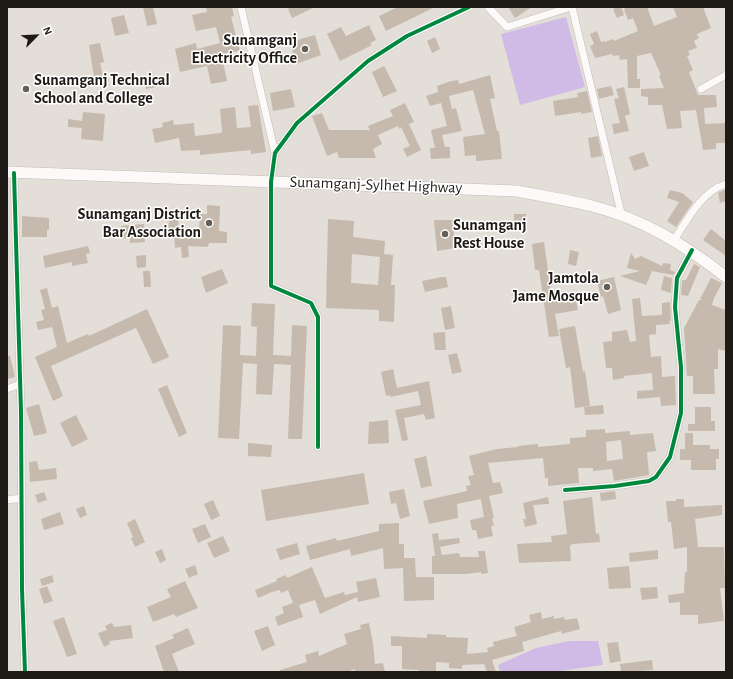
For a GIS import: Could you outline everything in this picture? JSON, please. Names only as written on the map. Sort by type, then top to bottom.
[{"type":"main road","name":"Sunamganj-Sylhet Highway","points":[[10,172],[517,191],[593,206],[622,217],[674,240],[692,250],[726,277]]},
{"type":"street","points":[[241,7],[275,153],[271,182],[271,286],[311,303],[318,318],[318,447]]},
{"type":"street","points":[[275,153],[297,123],[368,61],[407,36],[469,7]]},
{"type":"street","points":[[488,7],[507,26],[572,7],[622,217]]},
{"type":"street","points":[[701,89],[726,75]]},
{"type":"street","points":[[10,172],[20,384],[22,589],[25,672]]},
{"type":"street","points":[[674,240],[688,217],[708,194],[717,187],[726,184]]},
{"type":"street","points":[[565,490],[615,486],[649,481],[656,478],[670,457],[680,412],[681,367],[675,307],[677,278],[692,250]]},
{"type":"street","points":[[7,389],[20,384]]},
{"type":"street","points":[[7,500],[22,498]]},
{"type":"shaded area","points":[[566,17],[585,87],[520,105],[501,34]]},
{"type":"shaded area","points":[[569,641],[598,641],[603,665],[552,672],[500,672],[498,665],[536,648]]},
{"type":"building","points":[[143,7],[153,7],[157,24],[147,26]]},
{"type":"building","points":[[206,7],[232,7],[234,16],[231,17],[240,51],[227,53],[228,56],[222,57],[227,81],[211,84],[207,66],[180,72],[175,49],[196,43],[197,49],[220,43],[216,27],[196,31],[192,15],[207,12]]},
{"type":"building","points":[[292,7],[315,7],[292,18],[288,9]]},
{"type":"building","points":[[398,7],[435,7],[386,31],[379,16]]},
{"type":"building","points":[[508,7],[532,7],[515,18]]},
{"type":"building","points":[[621,7],[624,15],[617,18],[613,9]]},
{"type":"building","points":[[628,7],[647,7],[654,26],[677,17],[673,7],[703,7],[711,28],[697,34],[699,38],[694,41],[697,48],[688,51],[690,55],[687,56],[693,70],[689,72],[698,95],[716,95],[717,107],[704,108],[705,124],[726,123],[726,143],[716,143],[716,149],[703,150],[696,110],[680,111],[682,128],[667,129],[662,105],[648,105],[648,97],[641,96],[641,89],[664,88],[659,76],[661,75],[651,53],[637,56],[637,79],[640,79],[640,88],[628,88],[627,59],[620,60],[619,55],[613,56],[612,54],[595,58],[590,46],[594,44],[590,34],[597,31],[601,42],[605,42],[613,39],[614,41],[638,31],[633,18],[628,20],[624,9]]},
{"type":"building","points":[[124,15],[129,33],[115,36],[111,18]]},
{"type":"building","points":[[369,25],[376,40],[370,43],[372,45],[340,61],[327,34],[341,27],[346,36]]},
{"type":"building","name":"Sunamganj Electricity Office","points":[[315,35],[321,55],[296,64],[290,42]]},
{"type":"building","points":[[435,37],[440,49],[432,53],[427,41]]},
{"type":"building","points":[[100,43],[104,62],[100,63],[103,76],[94,77],[89,45]]},
{"type":"building","points":[[384,66],[397,91],[383,97],[372,72]]},
{"type":"building","points":[[490,75],[495,98],[490,99],[497,131],[499,131],[502,159],[476,161],[476,155],[465,156],[463,137],[485,134],[473,90],[449,96],[452,109],[456,108],[462,131],[442,135],[445,147],[450,147],[450,158],[431,159],[430,148],[435,148],[431,130],[447,126],[441,103],[430,106],[426,96],[438,92],[437,86],[451,81],[458,80],[459,84]]},
{"type":"building","points":[[154,78],[156,87],[146,89],[144,80]]},
{"type":"building","points":[[611,86],[614,95],[599,99],[597,89]]},
{"type":"building","points":[[624,87],[630,114],[625,116],[629,131],[614,134],[612,124],[620,123],[614,99],[619,98],[616,89]]},
{"type":"building","points":[[291,89],[295,107],[273,111],[270,93]]},
{"type":"building","points":[[587,91],[592,112],[555,116],[553,101],[578,97],[577,93]]},
{"type":"building","points":[[405,103],[414,122],[409,124],[421,150],[407,157],[403,149],[410,146],[401,127],[399,129],[398,126],[378,135],[382,144],[373,149],[376,158],[339,158],[337,152],[327,156],[312,116],[322,113],[329,130],[370,130],[368,126],[393,116],[390,110]]},
{"type":"building","points":[[258,105],[266,152],[251,154],[251,150],[200,155],[200,150],[181,151],[179,138],[155,143],[152,129],[163,127],[162,123],[173,120],[174,125],[194,123],[195,136],[221,133],[220,109],[235,107],[237,128],[251,127],[248,106]]},
{"type":"building","points":[[83,112],[105,114],[103,141],[81,139],[82,128],[68,127],[68,119],[82,121]]},
{"type":"building","points":[[598,136],[602,156],[591,158],[588,138]]},
{"type":"building","points":[[644,152],[649,166],[634,171],[629,157]]},
{"type":"building","points":[[726,189],[726,201],[720,203],[718,193]]},
{"type":"building","points":[[670,190],[682,193],[693,202],[676,227],[667,221],[679,202],[667,198]]},
{"type":"building","points":[[207,205],[220,206],[219,231],[227,232],[227,243],[209,243],[208,247],[188,246],[189,257],[182,258],[181,247],[175,248],[174,231],[168,231],[170,210],[179,211],[178,228],[199,230],[200,214],[207,214]]},
{"type":"building","points":[[514,214],[526,214],[526,221],[514,221]]},
{"type":"building","points":[[22,216],[49,218],[49,230],[47,230],[47,237],[22,237]]},
{"type":"building","points":[[328,219],[354,221],[353,237],[385,241],[384,254],[393,255],[391,285],[395,285],[394,322],[379,321],[379,310],[326,308]],"holes":[[[352,254],[380,257],[378,285],[351,283]]]},
{"type":"building","name":"Sunamganj Rest House","points":[[434,220],[453,220],[455,248],[437,251]]},
{"type":"building","points":[[144,224],[145,242],[130,243],[130,238],[122,239],[121,226]]},
{"type":"building","points":[[711,229],[726,241],[726,256],[703,240]]},
{"type":"building","points":[[544,242],[552,299],[575,296],[578,310],[555,314],[559,336],[549,337],[539,270],[535,270],[532,244]]},
{"type":"building","points":[[88,246],[90,253],[86,254],[88,263],[72,266],[72,262],[45,268],[43,256]]},
{"type":"building","points":[[570,250],[579,252],[576,266],[568,264]]},
{"type":"building","points":[[631,253],[635,259],[641,256],[662,266],[663,263],[671,264],[670,270],[675,272],[673,275],[652,271],[646,285],[620,276],[640,271],[627,268]]},
{"type":"building","points":[[146,255],[146,267],[137,268],[136,256]]},
{"type":"building","points":[[694,264],[700,267],[688,296],[681,295],[682,280],[686,280]]},
{"type":"building","points":[[222,269],[228,283],[206,293],[201,277]]},
{"type":"building","points":[[143,271],[150,271],[151,287],[144,287]]},
{"type":"building","points":[[664,276],[672,278],[671,293],[661,290]]},
{"type":"building","points":[[446,277],[448,287],[425,292],[422,281]]},
{"type":"building","points":[[614,277],[621,310],[608,314],[603,296],[601,297],[597,281]]},
{"type":"building","points":[[711,278],[722,283],[712,305],[726,310],[726,351],[718,349],[718,369],[714,369],[715,394],[693,394],[693,376],[687,376],[684,328],[699,300],[703,300],[700,299]]},
{"type":"building","points":[[47,288],[52,308],[58,306],[67,343],[88,334],[89,336],[147,309],[169,357],[153,364],[136,328],[51,366],[63,396],[53,401],[35,357],[57,347],[52,327],[38,330],[36,322],[44,320],[41,310],[45,309],[40,290]]},
{"type":"building","points":[[640,298],[642,316],[662,315],[662,303],[670,302],[670,324],[656,325],[656,334],[649,335],[651,357],[661,356],[662,377],[675,376],[676,405],[661,406],[660,397],[637,399],[637,391],[653,390],[652,373],[624,376],[624,378],[613,380],[612,368],[606,368],[603,342],[612,341],[612,332],[627,330],[630,342],[636,341],[632,299]]},
{"type":"building","points":[[252,303],[275,304],[273,355],[291,356],[292,325],[307,326],[302,439],[288,439],[291,365],[274,364],[272,395],[256,394],[257,364],[243,363],[239,439],[218,438],[223,325],[241,326],[240,355],[256,356],[257,327],[251,326]]},
{"type":"building","points":[[451,306],[455,328],[445,330],[441,308]]},
{"type":"building","points":[[575,326],[583,372],[585,371],[590,406],[575,408],[570,367],[566,368],[559,329]]},
{"type":"building","points":[[445,332],[446,350],[435,350],[433,333]]},
{"type":"building","points":[[457,353],[462,372],[452,374],[448,355]]},
{"type":"building","points":[[7,356],[10,356],[15,377],[7,379]]},
{"type":"building","points":[[393,369],[397,388],[429,381],[435,418],[426,420],[424,414],[404,418],[408,440],[402,441],[395,410],[421,405],[418,391],[390,397],[390,395],[386,396],[381,372]]},
{"type":"building","points":[[167,385],[187,433],[179,437],[158,389]]},
{"type":"building","points":[[39,404],[47,433],[34,436],[26,408]]},
{"type":"building","points":[[603,405],[604,414],[585,415],[584,407]]},
{"type":"building","points":[[695,407],[711,407],[711,421],[715,421],[715,431],[688,431],[688,424],[695,424]]},
{"type":"building","points":[[76,415],[88,439],[72,447],[60,423]]},
{"type":"building","points":[[388,420],[389,443],[368,444],[369,422]]},
{"type":"building","points":[[605,429],[605,433],[630,431],[630,435],[653,433],[656,451],[647,452],[649,475],[614,481],[612,469],[593,471],[593,468],[578,468],[579,483],[548,486],[548,478],[545,478],[543,458],[488,463],[493,483],[500,482],[503,493],[489,496],[494,518],[492,518],[494,526],[491,526],[493,536],[478,539],[476,530],[472,530],[470,520],[484,517],[481,499],[457,504],[458,518],[429,524],[423,501],[467,491],[466,486],[471,485],[468,476],[474,475],[469,456],[497,449],[518,446],[538,444],[538,447],[570,444],[570,438],[586,437],[586,430]],"holes":[[[621,440],[623,459],[607,461],[606,442]]]},
{"type":"building","points":[[685,433],[693,433],[693,445],[710,445],[710,449],[719,449],[719,459],[716,459],[716,470],[691,470],[691,460],[680,460],[680,449],[685,449]]},
{"type":"building","points":[[248,443],[272,445],[271,457],[248,456]]},
{"type":"building","points":[[426,456],[432,486],[421,488],[414,459]]},
{"type":"building","points":[[37,461],[39,470],[56,468],[57,479],[30,482],[29,462]]},
{"type":"building","points":[[364,473],[369,504],[266,521],[261,490]]},
{"type":"building","points":[[404,489],[410,516],[400,519],[396,503],[391,504],[389,492]]},
{"type":"building","points":[[615,491],[616,499],[601,501],[600,493]]},
{"type":"building","points":[[44,492],[47,500],[38,503],[35,495]]},
{"type":"building","points":[[548,497],[549,504],[533,505],[537,524],[525,527],[523,519],[526,519],[523,503]]},
{"type":"building","points":[[592,497],[596,534],[599,533],[600,542],[572,544],[570,546],[571,561],[519,563],[517,544],[552,542],[551,536],[567,534],[563,501]]},
{"type":"building","points":[[676,499],[684,499],[684,507],[722,505],[722,515],[695,519],[698,547],[724,547],[725,588],[720,588],[724,621],[698,624],[698,615],[680,615],[680,602],[669,603],[668,595],[684,593],[685,572],[687,572],[687,547],[674,549],[671,522],[668,522],[666,501],[676,501]]},
{"type":"building","points":[[213,500],[220,516],[211,520],[204,504]]},
{"type":"building","points":[[84,506],[87,515],[80,518],[76,509]]},
{"type":"building","points":[[60,512],[64,524],[44,530],[41,519]]},
{"type":"building","points":[[135,519],[145,542],[135,547],[131,538],[133,537],[127,523]]},
{"type":"building","points":[[399,523],[399,544],[404,544],[404,558],[415,558],[416,577],[434,577],[434,600],[404,601],[403,568],[384,569],[383,548],[351,556],[350,549],[310,560],[306,546],[336,538],[337,541],[379,531],[379,524]]},
{"type":"building","points":[[205,524],[211,537],[198,543],[192,529]]},
{"type":"building","points":[[438,533],[439,540],[459,538],[460,543],[440,547],[442,555],[459,553],[460,557],[479,557],[478,551],[485,551],[488,573],[432,574],[432,556],[435,556],[432,534]]},
{"type":"building","points":[[223,536],[230,551],[214,558],[207,543]]},
{"type":"building","points":[[297,543],[300,554],[280,560],[276,549]]},
{"type":"building","points":[[162,549],[166,560],[160,563],[155,552]]},
{"type":"building","points":[[658,550],[658,559],[630,562],[629,553]]},
{"type":"building","points":[[195,565],[198,574],[189,578],[185,569]]},
{"type":"building","points":[[629,566],[631,588],[609,589],[607,568]]},
{"type":"building","points":[[312,567],[325,598],[344,592],[345,595],[358,592],[356,582],[376,578],[380,597],[358,602],[357,597],[320,614],[315,600],[299,605],[303,617],[278,626],[275,617],[284,613],[282,607],[293,603],[288,590],[281,593],[280,590],[272,592],[258,598],[255,590],[277,581],[276,579],[286,575],[287,578]]},
{"type":"building","points":[[52,575],[54,582],[42,586],[40,579]]},
{"type":"building","points":[[185,581],[198,608],[176,617],[174,614],[153,622],[147,607],[171,597],[167,589]]},
{"type":"building","points":[[47,586],[53,601],[44,604],[39,589]]},
{"type":"building","points":[[657,587],[658,598],[642,600],[640,588]]},
{"type":"building","points":[[541,612],[542,619],[554,616],[554,619],[564,617],[565,620],[577,618],[580,629],[562,634],[561,631],[522,642],[524,651],[492,660],[496,672],[487,672],[484,664],[462,665],[462,669],[449,668],[449,663],[436,662],[436,672],[419,672],[419,670],[402,669],[402,646],[391,646],[391,636],[427,638],[427,634],[446,635],[446,637],[468,638],[467,654],[488,652],[487,648],[494,646],[493,642],[517,636],[514,627],[531,622],[529,615]]},
{"type":"building","points":[[64,617],[77,654],[67,657],[53,621]]},
{"type":"building","points":[[112,623],[114,627],[131,625],[133,638],[109,641],[110,644],[104,647],[98,633],[107,630],[105,626]]},
{"type":"building","points":[[369,623],[375,664],[383,663],[385,672],[355,672],[355,669],[346,672],[280,672],[280,670],[307,662],[305,655],[318,651],[319,656],[347,644],[344,634],[361,629],[360,625]]},
{"type":"building","points":[[268,626],[275,645],[262,651],[254,631]]},
{"type":"building","points":[[188,628],[195,644],[172,654],[179,672],[164,672],[155,646],[174,638],[172,635]]},
{"type":"building","points":[[618,642],[621,661],[610,663],[607,643]]},
{"type":"building","points":[[652,660],[653,670],[621,672],[620,664]]},
{"type":"cycle path","points":[[318,447],[318,317],[311,303],[271,286],[271,182],[275,153],[297,123],[368,61],[407,36],[469,7]]},
{"type":"cycle path","points":[[14,173],[21,411],[22,589],[25,672]]},
{"type":"cycle path","points":[[565,490],[615,486],[649,481],[656,477],[670,457],[681,413],[681,367],[675,307],[677,278],[692,250]]},
{"type":"place","name":"Sunamganj Electricity Office","points":[[305,49]]},
{"type":"place","name":"Sunamganj Technical School and College","points":[[26,89]]},
{"type":"place","name":"Sunamganj District Bar Association","points":[[209,223]]},
{"type":"place","name":"Sunamganj Rest House","points":[[445,234]]},
{"type":"place","name":"Jamtola Jame Mosque","points":[[607,287]]}]
